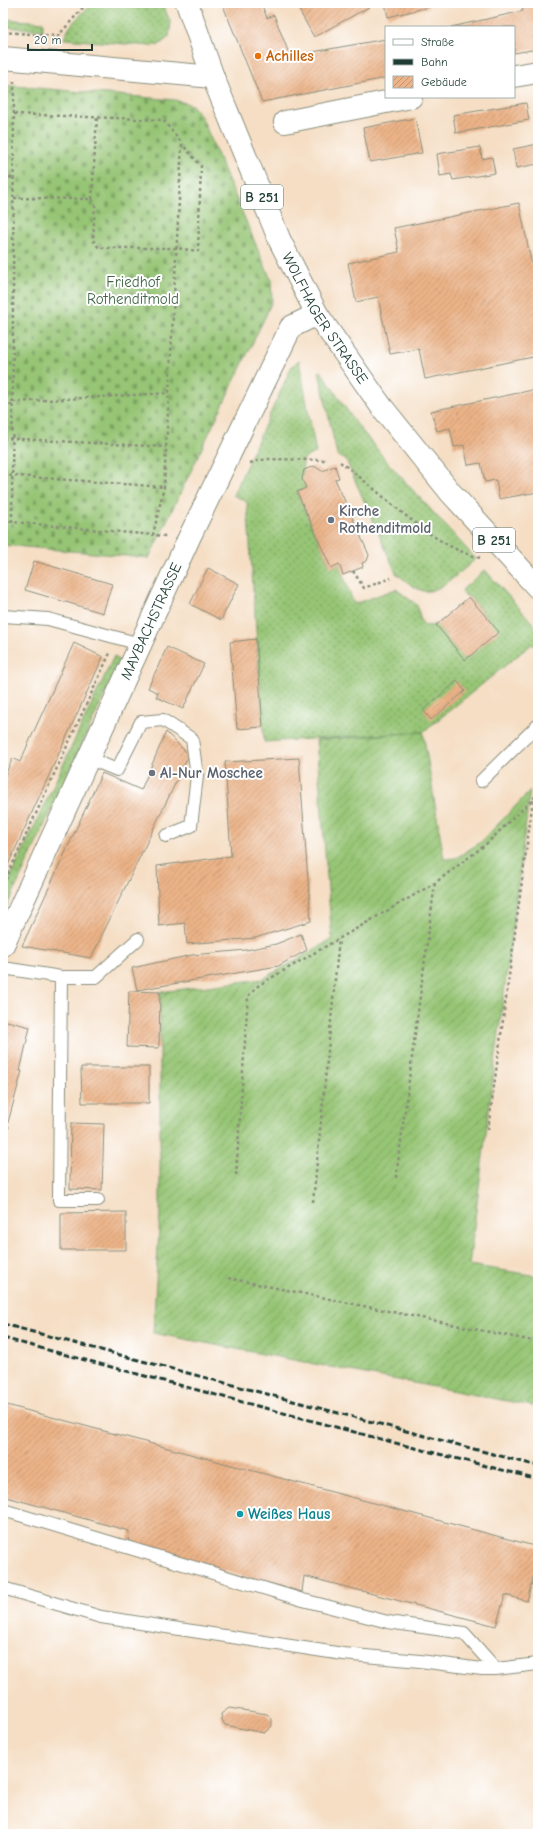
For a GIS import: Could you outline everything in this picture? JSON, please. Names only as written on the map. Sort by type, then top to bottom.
[{"type":"main road","name":"WOLFHAGER STRASSE","points":[[187,3],[213,77],[280,241],[317,314],[381,406],[451,493],[538,588]]},
{"type":"main road","points":[[9,58],[213,77]]},
{"type":"main road","points":[[515,76],[538,72]]},
{"type":"main road","points":[[285,122],[406,98]]},
{"type":"main road","name":"MAYBACHSTRASSE","points":[[3,945],[189,538],[290,327],[317,314]]},
{"type":"lane","points":[[3,616],[48,618],[140,644]]},
{"type":"lane","points":[[88,758],[117,770],[140,722],[163,720],[192,738],[197,776],[191,826],[166,836]]},
{"type":"lane","points":[[481,781],[538,725]]},
{"type":"lane","points":[[3,968],[61,977],[96,977],[138,938]]},
{"type":"lane","points":[[61,977],[58,1200],[98,1200]]},
{"type":"lane","points":[[3,1510],[303,1600],[388,1622],[464,1633],[496,1669]]},
{"type":"lane","points":[[3,1588],[102,1617],[343,1654],[420,1660],[482,1669],[496,1669],[538,1664]]},
{"type":"path","points":[[3,32],[58,36],[87,3]]},
{"type":"path","points":[[9,58],[14,114],[12,522]]},
{"type":"path","points":[[14,114],[97,117],[162,120],[201,166],[198,251],[176,248],[99,248],[93,240],[95,205],[92,199],[97,117]]},
{"type":"path","points":[[153,535],[164,487],[182,143]]},
{"type":"path","points":[[3,178],[14,178]]},
{"type":"path","points":[[14,198],[92,199]]},
{"type":"path","points":[[3,404],[169,393]]},
{"type":"path","points":[[3,438],[166,447]]},
{"type":"path","points":[[229,455],[249,463],[266,459],[325,460]]},
{"type":"path","points":[[340,462],[399,511],[436,537],[469,555],[486,559]]},
{"type":"path","points":[[3,475],[12,477],[164,487]]},
{"type":"path","points":[[3,521],[189,538]]},
{"type":"path","points":[[353,571],[364,588],[391,578]]},
{"type":"path","points":[[3,885],[117,638]]},
{"type":"path","points":[[236,1175],[248,996],[259,985],[435,883],[485,845],[538,794]]},
{"type":"path","points":[[488,1130],[533,799]]},
{"type":"path","points":[[396,1178],[435,883]]},
{"type":"path","points":[[313,1202],[339,939]]},
{"type":"path","points":[[228,1278],[538,1342]]},
{"type":"green space","points":[[94,3],[162,3],[171,23],[169,37],[159,45],[151,46],[64,39],[73,23]]},
{"type":"green space","points":[[3,19],[43,22],[43,30],[3,27]]},
{"type":"green space","name":"Friedhof Rothenditmold","points":[[3,85],[175,100],[192,105],[202,118],[271,280],[272,300],[266,315],[149,558],[3,545]]},
{"type":"green space","points":[[299,360],[316,453],[308,456],[303,461],[306,488],[297,492],[331,568],[339,564],[354,604],[396,589],[417,605],[421,621],[426,626],[436,625],[465,660],[498,632],[470,597],[466,596],[462,592],[463,589],[485,570],[538,629],[538,649],[532,644],[423,732],[264,742],[247,502],[233,495],[292,366]]},
{"type":"green space","points":[[321,371],[355,422],[389,464],[476,559],[451,580],[437,589],[430,591],[420,590],[409,584],[396,573],[346,460],[337,455],[319,372]]},
{"type":"green space","points":[[114,656],[121,662],[117,675],[114,675],[3,915],[3,893]]},
{"type":"green space","points":[[423,732],[444,859],[456,858],[481,842],[530,791],[469,1265],[538,1276],[538,1407],[153,1333],[160,1212],[160,992],[263,979],[332,939],[316,740]]},
{"type":"building","points":[[222,3],[261,3],[267,18],[274,15],[290,56],[385,39],[385,78],[262,102]]},
{"type":"building","points":[[295,3],[366,3],[369,7],[314,37]]},
{"type":"building","points":[[385,3],[429,3],[429,7],[388,17]]},
{"type":"building","points":[[521,3],[538,3],[538,49],[515,53],[515,26],[456,26],[523,11]]},
{"type":"building","points":[[526,103],[529,120],[456,133],[453,115]]},
{"type":"building","points":[[415,118],[422,153],[370,162],[363,128]]},
{"type":"building","points":[[538,144],[538,164],[516,168],[513,149]]},
{"type":"building","points":[[480,147],[482,159],[492,157],[495,173],[453,180],[451,174],[440,176],[437,154]]},
{"type":"building","points":[[519,203],[538,294],[538,356],[425,379],[419,349],[390,354],[378,297],[356,302],[348,263],[399,252],[394,228]]},
{"type":"building","points":[[533,390],[534,396],[538,396],[538,492],[499,499],[496,480],[485,482],[481,463],[468,465],[464,445],[454,447],[450,428],[437,431],[431,411]]},
{"type":"building","name":"Kirche Rothenditmold","points":[[314,466],[322,471],[335,466],[339,478],[335,479],[369,555],[367,561],[362,563],[363,567],[343,575],[339,564],[331,568],[297,492],[306,488],[302,479],[304,470]]},
{"type":"building","points":[[34,561],[112,584],[103,613],[25,590]]},
{"type":"building","points":[[208,568],[239,584],[221,620],[190,604]]},
{"type":"building","points":[[469,597],[499,632],[465,660],[436,625]]},
{"type":"building","points":[[256,639],[263,727],[237,729],[230,642]]},
{"type":"building","points":[[74,643],[103,657],[3,876],[3,779],[13,758],[20,762]]},
{"type":"building","points":[[167,647],[204,664],[183,709],[156,697],[158,693],[148,688]]},
{"type":"building","points":[[457,681],[465,691],[431,720],[423,710]]},
{"type":"building","points":[[166,732],[189,755],[91,958],[22,946],[102,773],[141,790]]},
{"type":"building","points":[[299,758],[311,921],[255,938],[187,944],[185,923],[159,926],[157,866],[231,856],[225,762]]},
{"type":"building","points":[[301,934],[307,950],[278,966],[137,990],[132,968],[192,955],[246,950],[276,944]]},
{"type":"building","points":[[129,991],[160,992],[159,1048],[127,1047]]},
{"type":"building","points":[[3,1020],[30,1027],[20,1071],[22,1071],[7,1126],[9,1126],[4,1150]]},
{"type":"building","points":[[81,1067],[149,1067],[149,1103],[82,1103]]},
{"type":"building","points":[[71,1123],[104,1124],[102,1190],[70,1189]]},
{"type":"building","points":[[126,1212],[126,1250],[61,1250],[61,1213]]},
{"type":"building","name":"Weißes Haus","points":[[3,1404],[538,1547],[538,1559],[527,1601],[505,1595],[496,1626],[304,1576],[302,1592],[128,1545],[129,1531],[3,1496]]},
{"type":"building","points":[[229,1708],[267,1714],[272,1719],[272,1726],[264,1733],[225,1725],[221,1714]]},
{"type":"railway","points":[[3,1324],[538,1466]]},
{"type":"railway","points":[[3,1338],[403,1445],[538,1479]]},
{"type":"place","name":"Achilles","points":[[258,56]]},
{"type":"place","name":"Kirche Rothenditmold","points":[[331,520]]},
{"type":"place","name":"Al-Nur Moschee","points":[[152,773]]},
{"type":"place","name":"Weißes Haus","points":[[240,1514]]}]
